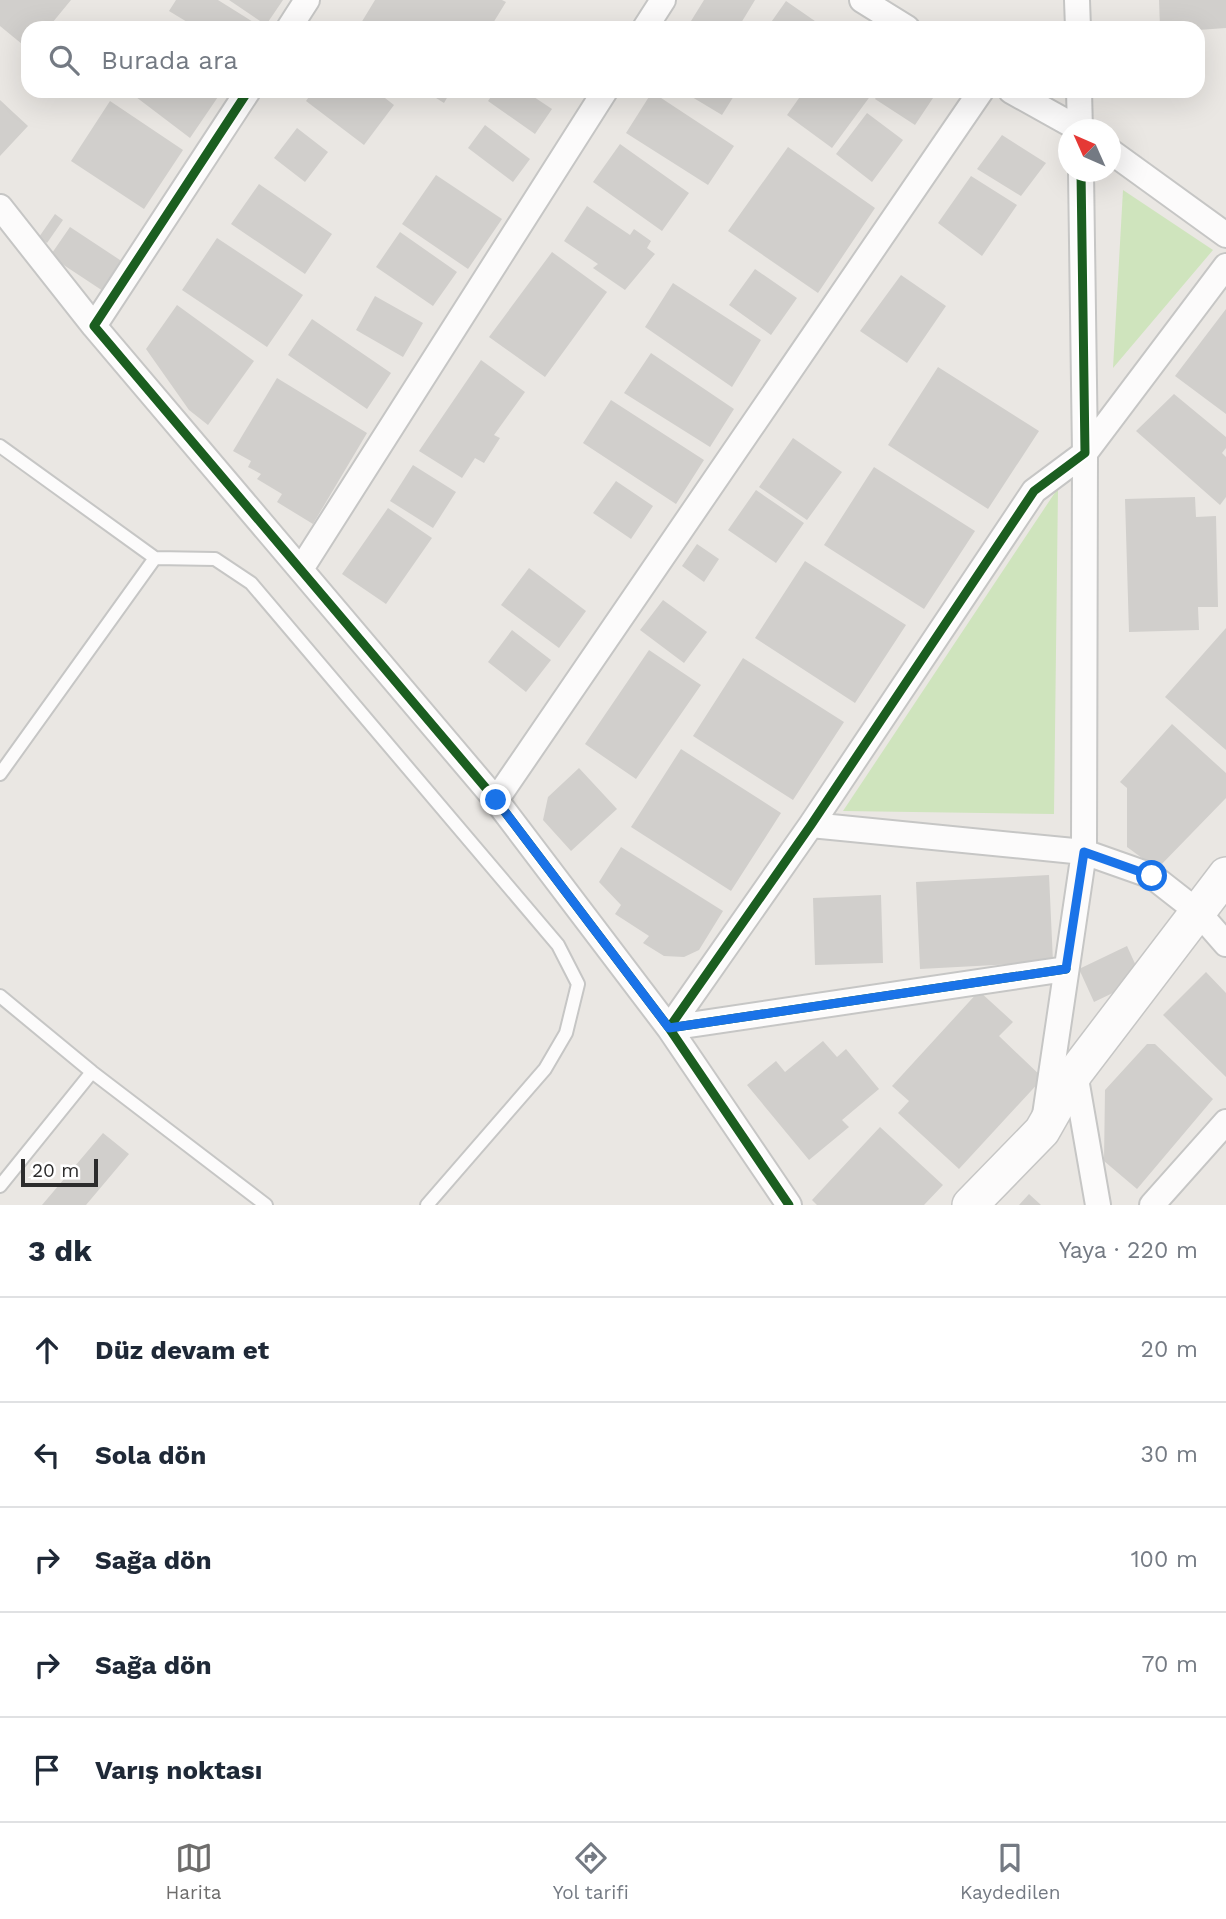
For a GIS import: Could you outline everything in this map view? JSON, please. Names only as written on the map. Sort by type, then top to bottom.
[{"type":"main road","points":[[970,1205],[1042,1131],[1075,1073],[1226,875]]},
{"type":"street","points":[[294,21],[307,0]]},
{"type":"street","points":[[650,21],[663,0]]},
{"type":"street","points":[[862,0],[896,21]]},
{"type":"street","points":[[1077,0],[1078,21]]},
{"type":"street","points":[[94,327],[242,98]]},
{"type":"street","points":[[301,569],[601,98]]},
{"type":"street","points":[[496,800],[976,98]]},
{"type":"street","points":[[1025,98],[1062,119]]},
{"type":"street","points":[[1079,98],[1080,119]]},
{"type":"street","points":[[1121,158],[1226,235]]},
{"type":"street","points":[[1042,1131],[1084,852],[1085,453],[1081,182]]},
{"type":"street","points":[[0,207],[94,327],[496,800],[669,1028],[789,1205]]},
{"type":"street","points":[[669,1028],[811,825],[1034,491],[1085,453],[1226,266]]},
{"type":"street","points":[[811,825],[1084,852],[1152,876],[1198,912],[1226,944]]},
{"type":"street","points":[[669,1028],[1066,969]]},
{"type":"street","points":[[1075,1073],[1098,1205]]},
{"type":"street","points":[[1152,1205],[1226,1122]]},
{"type":"lane","points":[[0,446],[155,558],[215,559],[251,583],[558,945],[578,984],[566,1033],[545,1069],[427,1205]]},
{"type":"lane","points":[[0,774],[155,558]]},
{"type":"lane","points":[[0,996],[92,1072],[266,1205]]},
{"type":"lane","points":[[0,1186],[92,1072]]},
{"type":"green space","points":[[1123,190],[1213,250],[1113,368]]},
{"type":"green space","points":[[1058,488],[1054,814],[843,811]]},
{"type":"building","points":[[0,0],[71,0],[54,21],[21,21],[21,43],[0,26]]},
{"type":"building","points":[[176,0],[218,0],[252,21],[185,21],[169,11]]},
{"type":"building","points":[[229,0],[283,0],[269,21],[260,21]]},
{"type":"building","points":[[375,0],[506,2],[494,21],[362,21]]},
{"type":"building","points":[[704,0],[755,0],[742,21],[691,21]]},
{"type":"building","points":[[1159,0],[1226,0],[1226,28],[1205,30],[1205,21],[1160,21]]},
{"type":"building","points":[[786,1],[815,21],[772,21]]},
{"type":"building","points":[[137,98],[217,98],[190,138]]},
{"type":"building","points":[[308,98],[385,98],[394,105],[364,145],[306,101]]},
{"type":"building","points":[[490,98],[536,98],[552,109],[535,134],[488,101]]},
{"type":"building","points":[[648,98],[661,98],[734,146],[708,185],[626,133]]},
{"type":"building","points":[[694,98],[733,98],[722,115]]},
{"type":"building","points":[[799,98],[869,98],[832,148],[787,115]]},
{"type":"building","points":[[876,98],[933,98],[915,125]]},
{"type":"building","points":[[0,100],[28,126],[0,156]]},
{"type":"building","points":[[110,101],[183,150],[144,209],[71,161]]},
{"type":"building","points":[[867,113],[903,140],[872,182],[836,154]]},
{"type":"building","points":[[485,125],[530,159],[513,182],[468,148]]},
{"type":"building","points":[[297,128],[328,152],[305,182],[274,158]]},
{"type":"building","points":[[1002,135],[1046,163],[1021,196],[977,169]]},
{"type":"building","points":[[620,144],[689,193],[662,231],[593,182]]},
{"type":"building","points":[[788,147],[875,208],[818,293],[728,231]]},
{"type":"building","points":[[436,175],[502,219],[468,269],[402,224]]},
{"type":"building","points":[[971,176],[1017,205],[982,256],[938,223]]},
{"type":"building","points":[[259,184],[332,234],[305,274],[231,224]]},
{"type":"building","points":[[587,206],[630,235],[634,229],[651,241],[647,248],[655,254],[625,290],[593,268],[598,264],[564,241]]},
{"type":"building","points":[[55,214],[63,220],[47,243],[39,237]]},
{"type":"building","points":[[70,227],[123,262],[103,291],[50,256]]},
{"type":"building","points":[[400,232],[457,272],[433,306],[376,267]]},
{"type":"building","points":[[217,238],[303,295],[267,347],[182,290]]},
{"type":"building","points":[[552,252],[607,292],[545,377],[489,337]]},
{"type":"building","points":[[755,269],[797,298],[771,335],[729,305]]},
{"type":"building","points":[[901,275],[946,306],[907,363],[860,331]]},
{"type":"building","points":[[673,283],[761,340],[732,387],[645,327]]},
{"type":"building","points":[[375,296],[423,323],[403,357],[356,330]]},
{"type":"building","points":[[177,305],[254,361],[208,425],[189,410],[146,349]]},
{"type":"building","points":[[1226,309],[1226,414],[1175,376]]},
{"type":"building","points":[[312,319],[391,373],[367,409],[288,355]]},
{"type":"building","points":[[651,353],[734,409],[710,447],[624,393]]},
{"type":"building","points":[[481,360],[525,392],[494,435],[500,438],[484,463],[475,458],[462,478],[419,451]]},
{"type":"building","points":[[938,367],[1039,431],[988,509],[888,445]]},
{"type":"building","points":[[277,378],[367,433],[313,524],[277,502],[282,494],[257,479],[261,474],[248,467],[251,461],[233,451]]},
{"type":"building","points":[[1174,394],[1226,437],[1226,448],[1222,453],[1226,457],[1226,497],[1220,505],[1136,431]]},
{"type":"building","points":[[611,400],[704,460],[676,504],[583,443]]},
{"type":"building","points":[[793,438],[842,472],[807,520],[759,487]]},
{"type":"building","points":[[413,465],[456,492],[433,528],[390,501]]},
{"type":"building","points":[[874,467],[975,531],[924,609],[824,545]]},
{"type":"building","points":[[616,481],[653,506],[631,539],[593,513]]},
{"type":"building","points":[[756,490],[804,523],[776,563],[728,530]]},
{"type":"building","points":[[1195,497],[1196,517],[1216,516],[1218,607],[1198,607],[1199,630],[1129,632],[1125,499]]},
{"type":"building","points":[[388,508],[432,538],[386,604],[342,574]]},
{"type":"building","points":[[697,544],[719,559],[704,582],[682,566]]},
{"type":"building","points":[[805,561],[906,625],[855,703],[755,638]]},
{"type":"building","points":[[529,568],[586,611],[559,648],[501,605]]},
{"type":"building","points":[[663,600],[707,632],[684,663],[640,630]]},
{"type":"building","points":[[1226,628],[1226,750],[1165,697]]},
{"type":"building","points":[[512,630],[551,660],[526,692],[488,662]]},
{"type":"building","points":[[649,650],[701,685],[636,779],[585,744]]},
{"type":"building","points":[[743,658],[844,722],[793,800],[693,736]]},
{"type":"building","points":[[1172,724],[1226,773],[1226,798],[1157,869],[1127,847],[1127,788],[1120,782]]},
{"type":"building","points":[[681,749],[781,813],[731,891],[631,827]]},
{"type":"building","points":[[579,768],[617,809],[571,851],[543,820],[548,797]]},
{"type":"building","points":[[621,847],[723,911],[699,950],[684,957],[664,956],[643,943],[649,936],[615,914],[621,905],[599,882]]},
{"type":"building","points":[[1049,875],[1053,962],[920,969],[916,882]]},
{"type":"building","points":[[881,895],[883,963],[815,965],[813,898]]},
{"type":"building","points":[[1127,946],[1142,979],[1094,1002],[1079,969]]},
{"type":"building","points":[[1206,972],[1226,993],[1226,1077],[1163,1015]]},
{"type":"building","points":[[979,991],[1013,1022],[999,1036],[1043,1078],[959,1169],[898,1113],[909,1101],[892,1086]]},
{"type":"building","points":[[823,1041],[837,1057],[846,1049],[879,1089],[842,1120],[849,1127],[809,1160],[747,1085],[776,1061],[785,1072]]},
{"type":"building","points":[[1147,1044],[1155,1044],[1213,1099],[1137,1189],[1104,1161],[1105,1090]]},
{"type":"building","points":[[880,1127],[943,1185],[924,1205],[817,1205],[812,1200]]},
{"type":"building","points":[[103,1133],[129,1154],[86,1205],[42,1205]]},
{"type":"building","points":[[1029,1194],[1041,1205],[1019,1205]]},
{"type":"cycle path","points":[[243,98],[94,326],[496,800],[669,1028],[789,1205]]},
{"type":"cycle path","points":[[1066,969],[669,1028],[811,825],[1034,491],[1085,453],[1081,182]]},
{"type":"route","points":[[496,800],[669,1028],[1066,969],[1084,852],[1152,876]]}]
